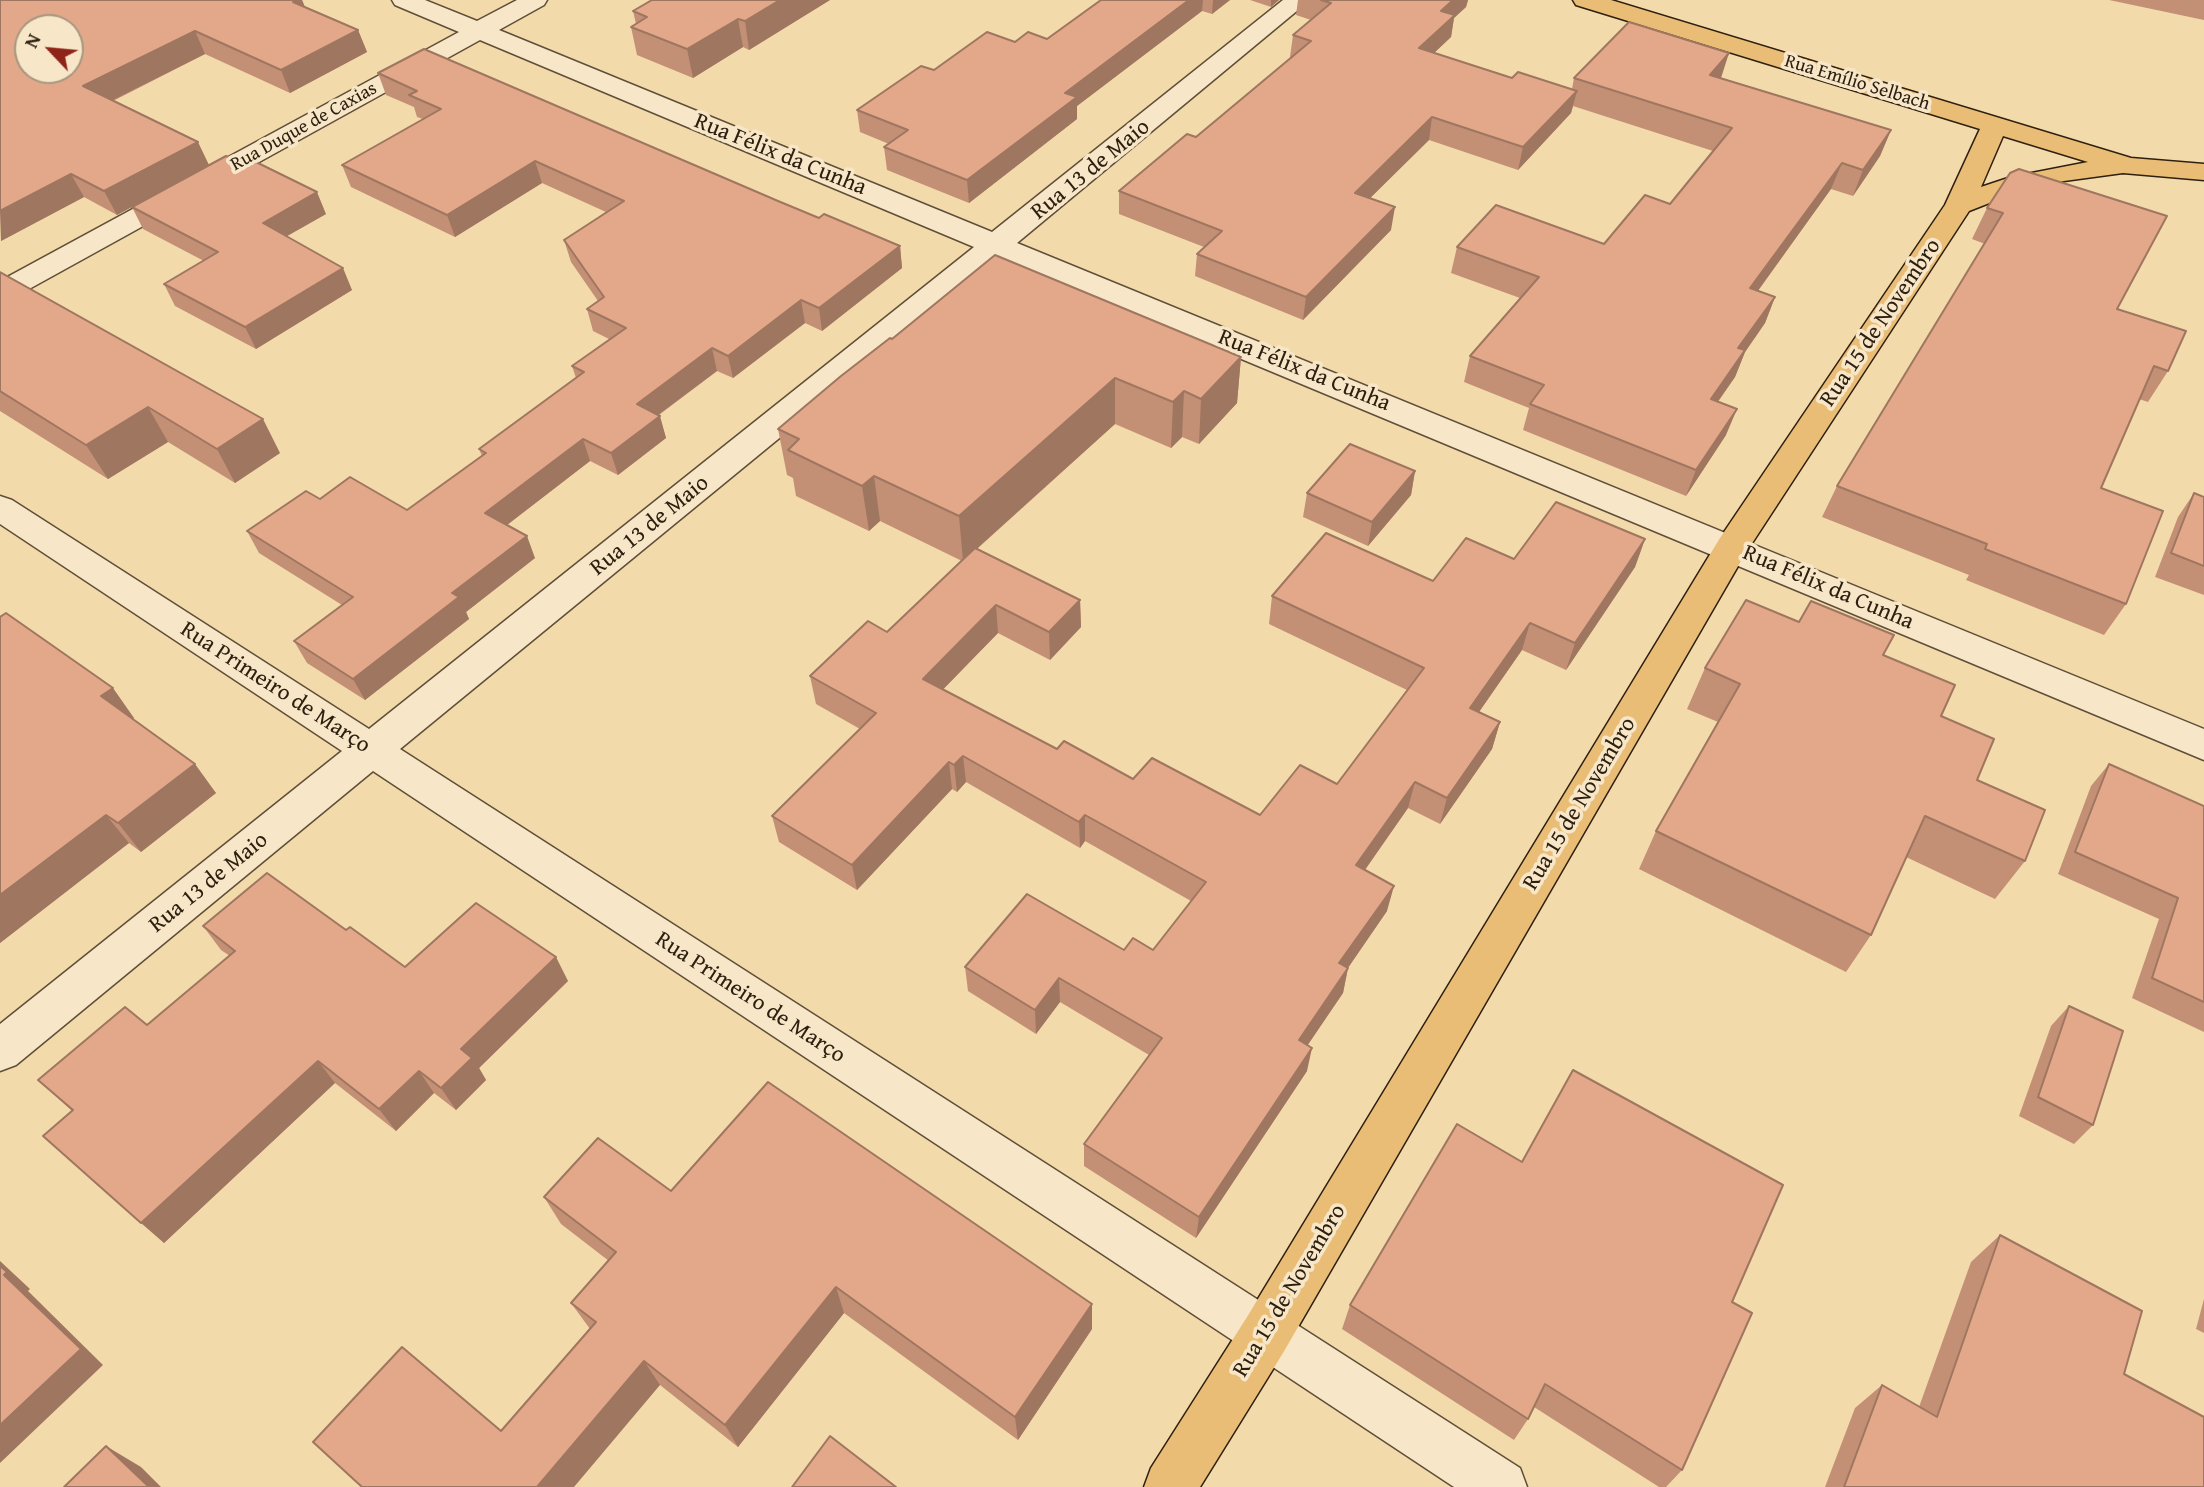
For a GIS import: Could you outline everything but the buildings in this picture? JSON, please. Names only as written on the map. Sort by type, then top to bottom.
[{"type":"main road","name":"Rua Emílio Selbach","points":[[1585,0],[2129,166]]},
{"type":"main road","name":"Rua 15 de Novembro","points":[[1170,1487],[1265,1335],[1732,547],[1959,205],[1996,125]]},
{"type":"main road","points":[[1959,205],[2011,185],[2064,173],[2129,166],[2204,172]]},
{"type":"street","name":"Rua Félix da Cunha","points":[[404,0],[1732,547],[2204,745]]},
{"type":"street","name":"Rua Duque de Caxias","points":[[0,293],[535,0]]},
{"type":"street","name":"Rua 13 de Maio","points":[[0,1051],[1298,0]]},
{"type":"street","name":"Rua Primeiro de Março","points":[[0,508],[1501,1487]]}]
